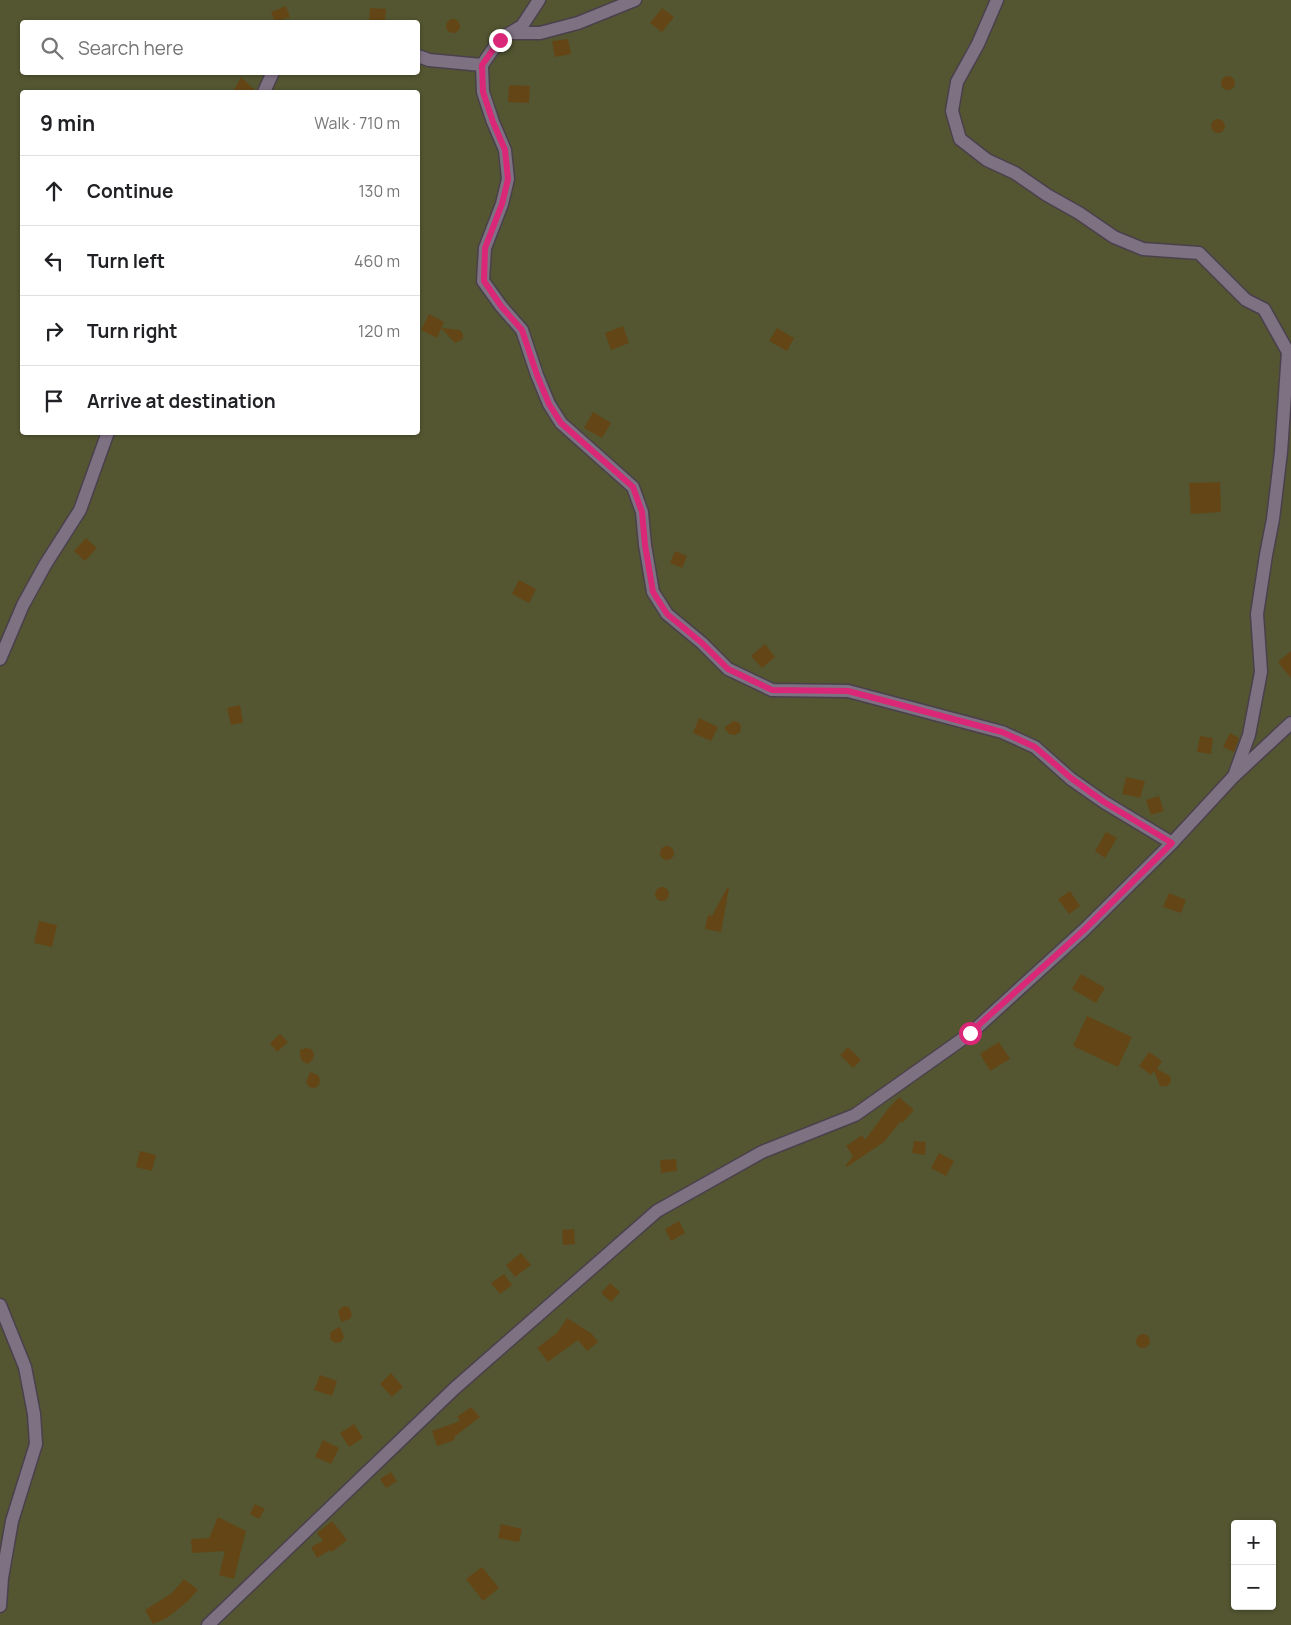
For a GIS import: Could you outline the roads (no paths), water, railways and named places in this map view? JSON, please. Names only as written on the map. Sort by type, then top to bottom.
[{"type":"street","points":[[539,0],[522,26],[500,40],[482,65],[483,92],[505,150],[508,179],[502,204],[485,248],[484,281],[501,306],[522,330],[549,404],[561,423],[633,487],[642,512],[645,545],[653,592],[667,614],[702,643],[728,669],[772,690],[848,691],[1002,732],[1035,747],[1071,778],[1104,802],[1172,843]]},
{"type":"street","points":[[511,33],[540,33],[578,23],[635,0]]},
{"type":"street","points":[[996,0],[978,44],[957,82],[952,111],[960,139],[987,160],[1015,173],[1114,237],[1143,249],[1199,253],[1246,300],[1264,309],[1288,352],[1277,481],[1258,614],[1260,672],[1249,735],[1234,776]]},
{"type":"street","points":[[420,57],[429,60],[482,65]]},
{"type":"street","points":[[265,90],[272,75]]},
{"type":"street","points":[[0,658],[23,606],[45,565],[80,510],[107,435]]},
{"type":"street","points":[[208,1625],[456,1388],[657,1210],[762,1152],[855,1114],[970,1033],[1084,930],[1172,843],[1234,776],[1291,723]]},
{"type":"street","points":[[0,1305],[25,1367],[34,1414],[36,1444],[12,1522],[2,1578],[0,1606]]}]
